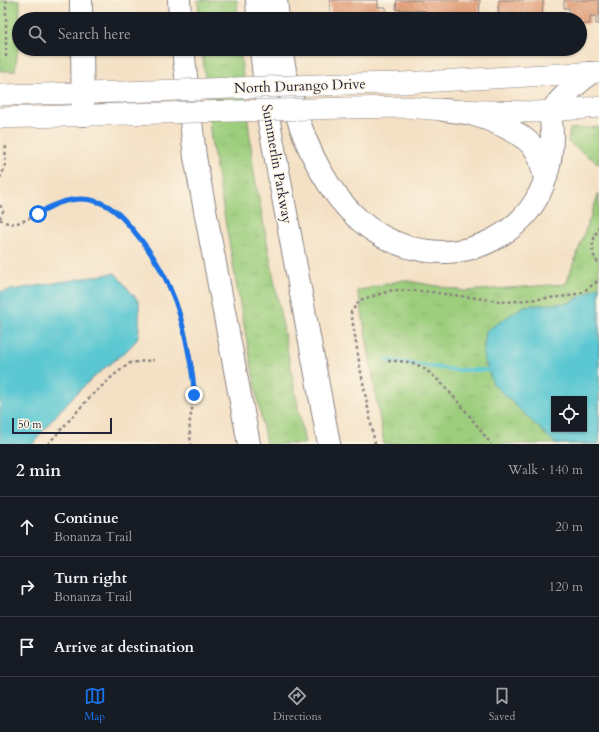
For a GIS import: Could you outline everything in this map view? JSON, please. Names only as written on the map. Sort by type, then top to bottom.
[{"type":"highway","points":[[81,0],[81,12]]},
{"type":"highway","points":[[179,0],[180,12]]},
{"type":"highway","points":[[257,0],[258,12]]},
{"type":"highway","points":[[276,0],[277,12]]},
{"type":"highway","points":[[82,56],[83,116]]},
{"type":"highway","points":[[184,56],[195,157],[249,444]]},
{"type":"highway","name":"Summerlin Parkway","points":[[262,56],[270,130],[329,444]]},
{"type":"highway","points":[[282,56],[291,97],[299,124],[305,140],[327,183],[360,221],[374,232],[390,241],[422,250],[438,252],[452,252],[480,245],[502,235],[521,219],[537,198],[550,164],[552,150],[552,111],[563,97],[595,72]]},
{"type":"highway","points":[[444,110],[472,115],[491,121],[511,130],[524,139],[532,145],[536,152],[543,168],[545,180]]},
{"type":"main road","name":"North Durango Drive","points":[[0,95],[82,94],[402,83],[595,72]]},
{"type":"main road","name":"North Durango Drive","points":[[0,118],[346,108],[406,107],[444,110],[552,111],[599,107]]},
{"type":"path","points":[[6,0],[6,57]]},
{"type":"path","points":[[0,178],[5,166],[6,144]]},
{"type":"path","points":[[0,205],[3,211],[0,218],[4,223],[9,224],[27,219],[49,207],[66,201],[81,199],[95,201],[108,206],[118,213],[150,251],[166,277],[184,328],[194,383],[194,395],[190,421],[191,444]]},
{"type":"path","points":[[599,226],[593,240],[592,253],[599,264]]},
{"type":"path","points":[[375,444],[351,312],[360,300],[393,290],[423,291],[506,302],[569,296],[583,292],[599,280]]},
{"type":"path","points":[[48,444],[90,397],[114,375],[130,363],[154,360]]},
{"type":"path","points":[[388,361],[412,363],[431,374],[462,407],[491,444]]},
{"type":"green space","points":[[0,0],[20,0],[20,12],[12,12],[12,56],[17,56],[15,71],[0,71]]},
{"type":"green space","points":[[198,0],[237,0],[238,12],[199,12]]},
{"type":"green space","points":[[203,56],[241,56],[254,173],[305,444],[266,444],[211,139]]},
{"type":"green space","points":[[599,127],[599,164],[568,142],[570,129]]},
{"type":"green space","points":[[599,193],[599,444],[384,444],[360,300],[357,291],[403,280],[465,291],[566,284]]},
{"type":"water","points":[[115,273],[139,302],[139,328],[137,339],[128,349],[92,378],[71,399],[33,444],[0,444],[0,292]]},
{"type":"water","points":[[599,286],[599,444],[556,444],[493,384],[483,355],[486,331],[524,306],[569,303]]},
{"type":"building","points":[[330,0],[378,0],[378,7],[386,7],[386,12],[331,12]]},
{"type":"building","points":[[397,0],[480,0],[479,12],[426,12],[396,9]]},
{"type":"building","points":[[499,0],[543,0],[542,12],[498,12]]},
{"type":"building","points":[[564,0],[599,0],[599,24],[596,24],[596,16],[590,16],[590,24],[587,24],[587,12],[569,12],[569,8],[564,8]]},
{"type":"waterway","points":[[386,360],[455,370],[493,370]]},
{"type":"route","points":[[38,214],[49,207],[66,201],[81,199],[95,201],[108,206],[118,213],[127,223],[150,251],[166,277],[170,287],[184,328],[194,383],[194,395]]}]
